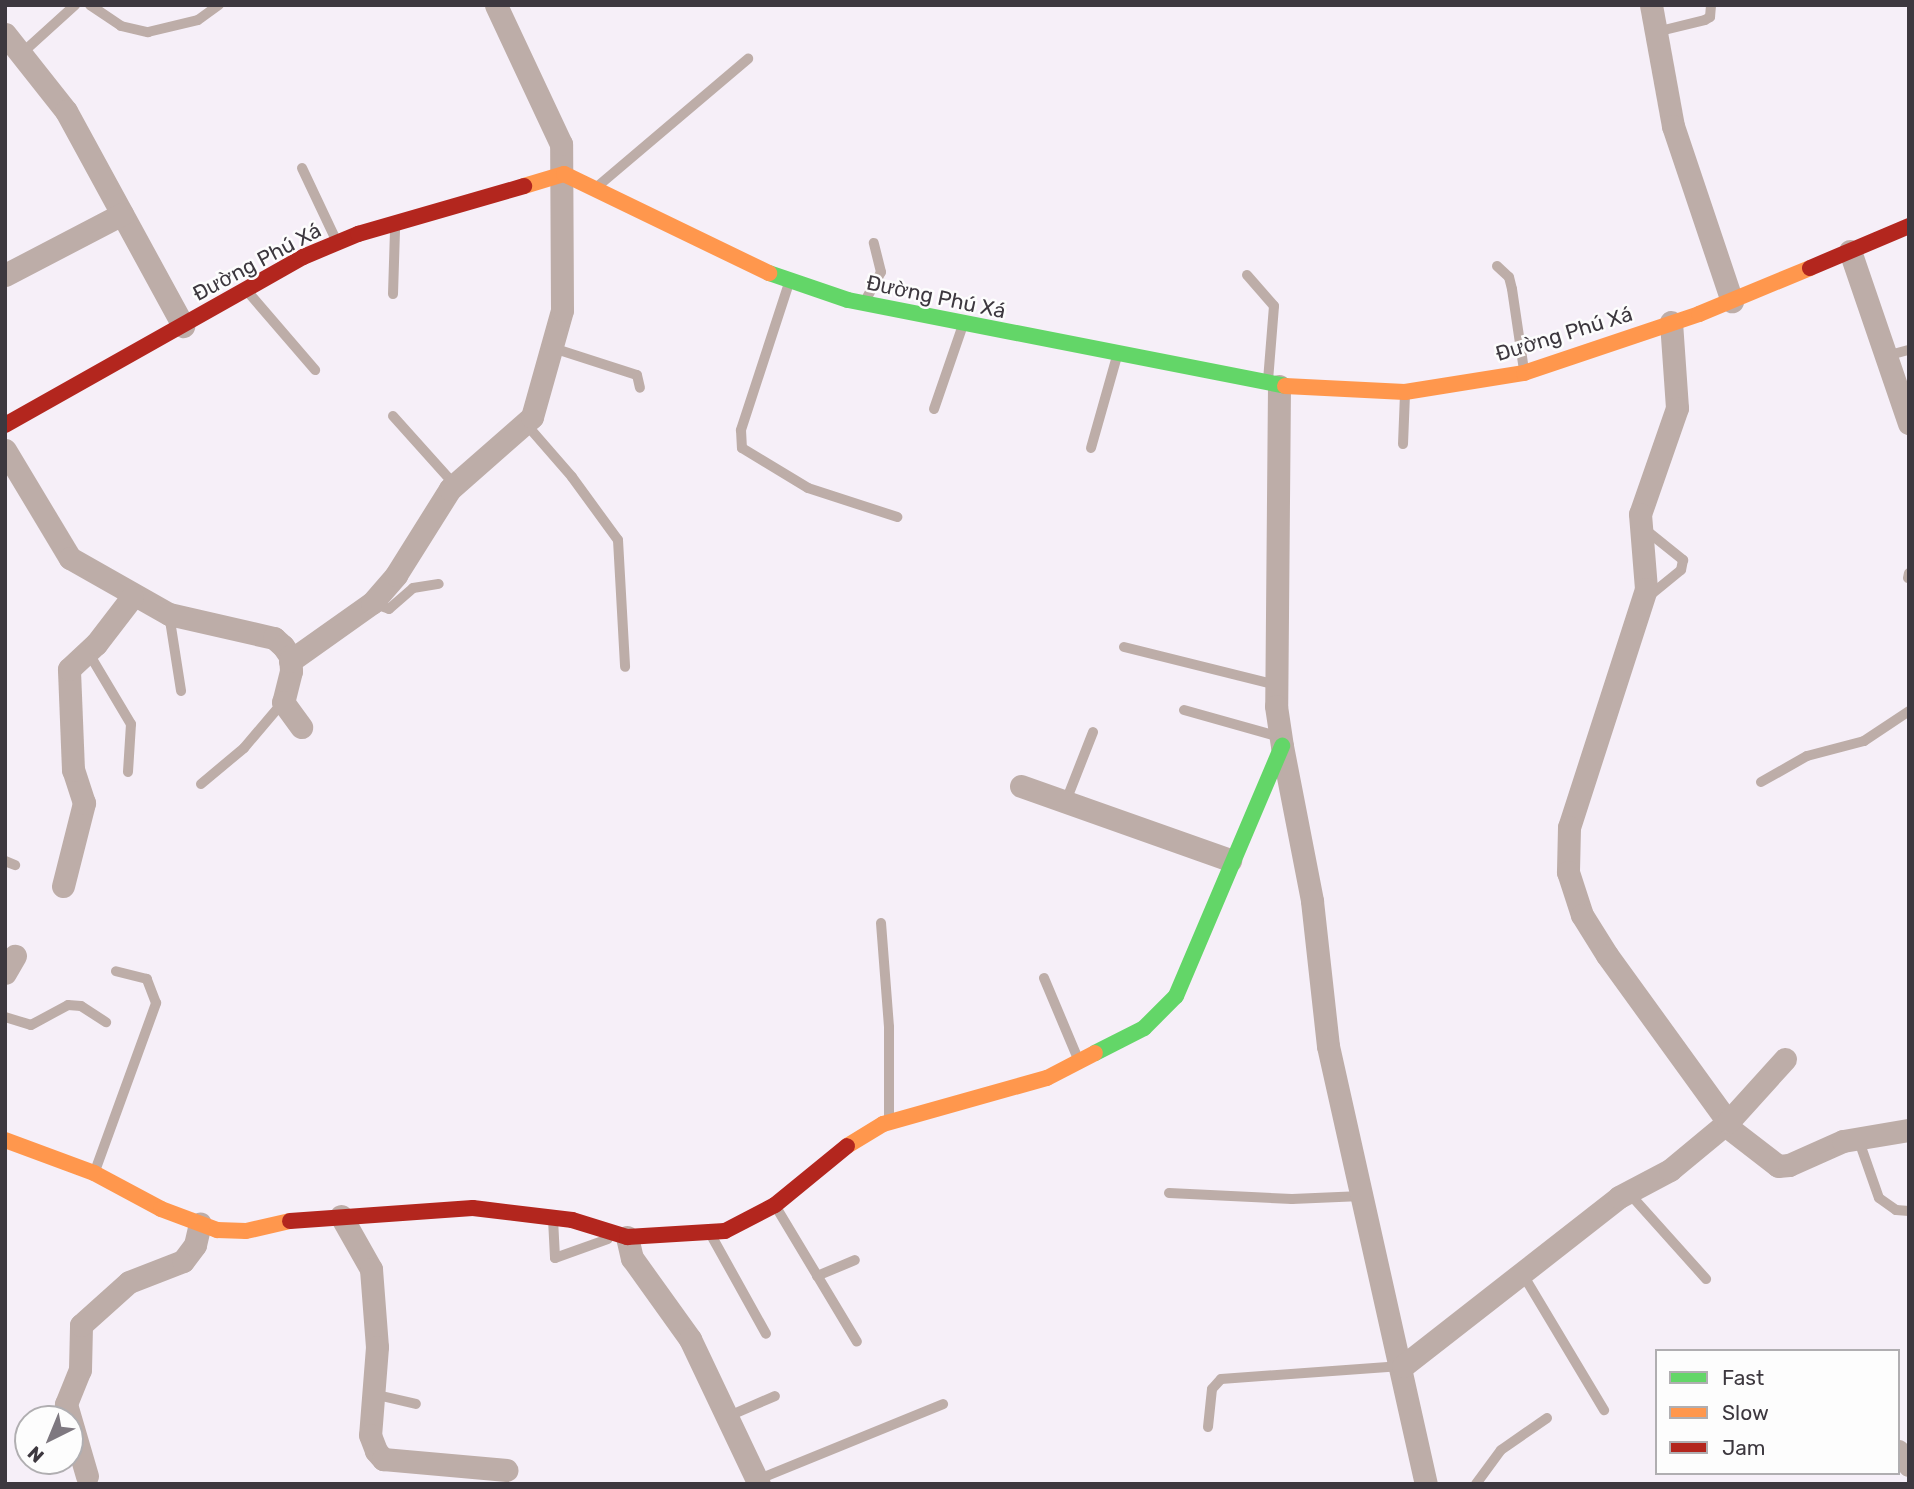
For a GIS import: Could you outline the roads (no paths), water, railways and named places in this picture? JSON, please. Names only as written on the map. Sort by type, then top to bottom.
[{"type":"street","points":[[290,661],[372,603],[454,484],[526,424],[553,348],[562,310],[564,174],[560,137],[528,82],[496,5]]},
{"type":"street","points":[[1651,5],[1673,126],[1732,302]]},
{"type":"street","points":[[5,34],[66,110],[183,326]]},
{"type":"street","name":"Đường Phú Xá","points":[[5,425],[337,243],[564,174],[789,280],[863,303],[1273,385],[1405,392],[1524,373],[1732,302],[1909,226]]},
{"type":"street","points":[[5,275],[122,214]]},
{"type":"street","points":[[1850,251],[1909,423]]},
{"type":"street","points":[[1671,322],[1677,408],[1642,506],[1641,526],[1647,577],[1643,601],[1569,827],[1568,872],[1582,915],[1606,955],[1726,1124],[1778,1166],[1789,1166],[1834,1144],[1859,1142],[1909,1130]]},
{"type":"street","points":[[1273,385],[1276,685],[1281,741],[1312,901],[1328,1046],[1403,1366],[1426,1484]]},
{"type":"street","points":[[5,450],[70,558],[132,597],[169,614],[274,638],[290,661],[284,702],[301,727]]},
{"type":"street","points":[[62,887],[84,803],[73,770],[69,669],[88,652],[132,597]]},
{"type":"street","points":[[5,1140],[94,1173],[217,1230],[246,1231],[286,1221],[473,1208],[554,1217],[622,1236],[711,1235],[775,1205],[860,1135],[889,1122],[1047,1078],[1144,1028],[1176,996],[1281,741]]},
{"type":"street","points":[[1021,786],[1230,860]]},
{"type":"street","points":[[1403,1366],[1628,1192],[1670,1170],[1726,1124],[1785,1059]]},
{"type":"street","points":[[341,1216],[371,1269],[377,1347],[370,1393],[370,1435],[383,1459],[507,1470]]},
{"type":"street","points":[[86,1481],[66,1404],[80,1370],[81,1325],[129,1282],[183,1261],[195,1245],[200,1224]]},
{"type":"street","points":[[622,1236],[632,1258],[690,1339],[729,1416],[758,1482]]},
{"type":"lane","points":[[21,54],[75,5]]},
{"type":"lane","points":[[90,5],[121,26],[148,32],[198,20],[219,5]]},
{"type":"lane","points":[[1656,32],[1704,20],[1710,17],[1711,5]]},
{"type":"lane","points":[[594,190],[620,163],[748,58]]},
{"type":"lane","points":[[302,167],[337,243]]},
{"type":"lane","points":[[393,294],[397,223]]},
{"type":"lane","points":[[863,303],[881,272],[874,243]]},
{"type":"lane","points":[[1497,266],[1509,277],[1524,373]]},
{"type":"lane","points":[[1247,275],[1274,306],[1273,385]]},
{"type":"lane","points":[[789,280],[741,430],[742,448],[808,488],[897,517]]},
{"type":"lane","points":[[247,290],[315,370]]},
{"type":"lane","points":[[934,409],[963,325]]},
{"type":"lane","points":[[553,348],[637,375],[640,388]]},
{"type":"lane","points":[[1886,356],[1909,350]]},
{"type":"lane","points":[[1091,449],[1118,354]]},
{"type":"lane","points":[[1403,444],[1405,392]]},
{"type":"lane","points":[[393,416],[454,484]]},
{"type":"lane","points":[[526,424],[572,477],[618,540],[625,667]]},
{"type":"lane","points":[[1641,526],[1684,560],[1681,570],[1643,601]]},
{"type":"lane","points":[[372,603],[389,609],[413,588],[439,584]]},
{"type":"lane","points":[[169,614],[181,691]]},
{"type":"lane","points":[[1124,647],[1276,685]]},
{"type":"lane","points":[[88,652],[131,724],[128,772]]},
{"type":"lane","points":[[201,784],[244,748],[284,702]]},
{"type":"lane","points":[[1184,710],[1281,741]]},
{"type":"lane","points":[[1761,782],[1807,756],[1864,741],[1909,712]]},
{"type":"lane","points":[[1066,801],[1093,732]]},
{"type":"lane","points":[[881,923],[887,991],[889,1122]]},
{"type":"lane","points":[[94,1173],[156,1003],[148,979],[116,971]]},
{"type":"lane","points":[[1044,978],[1079,1062]]},
{"type":"lane","points":[[5,1017],[30,1026],[68,1005],[81,1006],[106,1022]]},
{"type":"lane","points":[[1859,1142],[1880,1198],[1896,1210],[1909,1211]]},
{"type":"lane","points":[[1628,1192],[1706,1279]]},
{"type":"lane","points":[[1169,1193],[1292,1199],[1362,1196]]},
{"type":"lane","points":[[775,1205],[858,1342]]},
{"type":"lane","points":[[554,1217],[555,1258],[622,1236]]},
{"type":"lane","points":[[711,1235],[766,1334]]},
{"type":"lane","points":[[817,1276],[855,1260]]},
{"type":"lane","points":[[1522,1273],[1604,1410]]},
{"type":"lane","points":[[1208,1427],[1212,1389],[1221,1379],[1403,1366]]},
{"type":"lane","points":[[370,1393],[416,1404]]},
{"type":"lane","points":[[729,1416],[775,1396]]},
{"type":"lane","points":[[758,1482],[943,1404]]},
{"type":"lane","points":[[1476,1484],[1501,1450],[1546,1418]]}]
